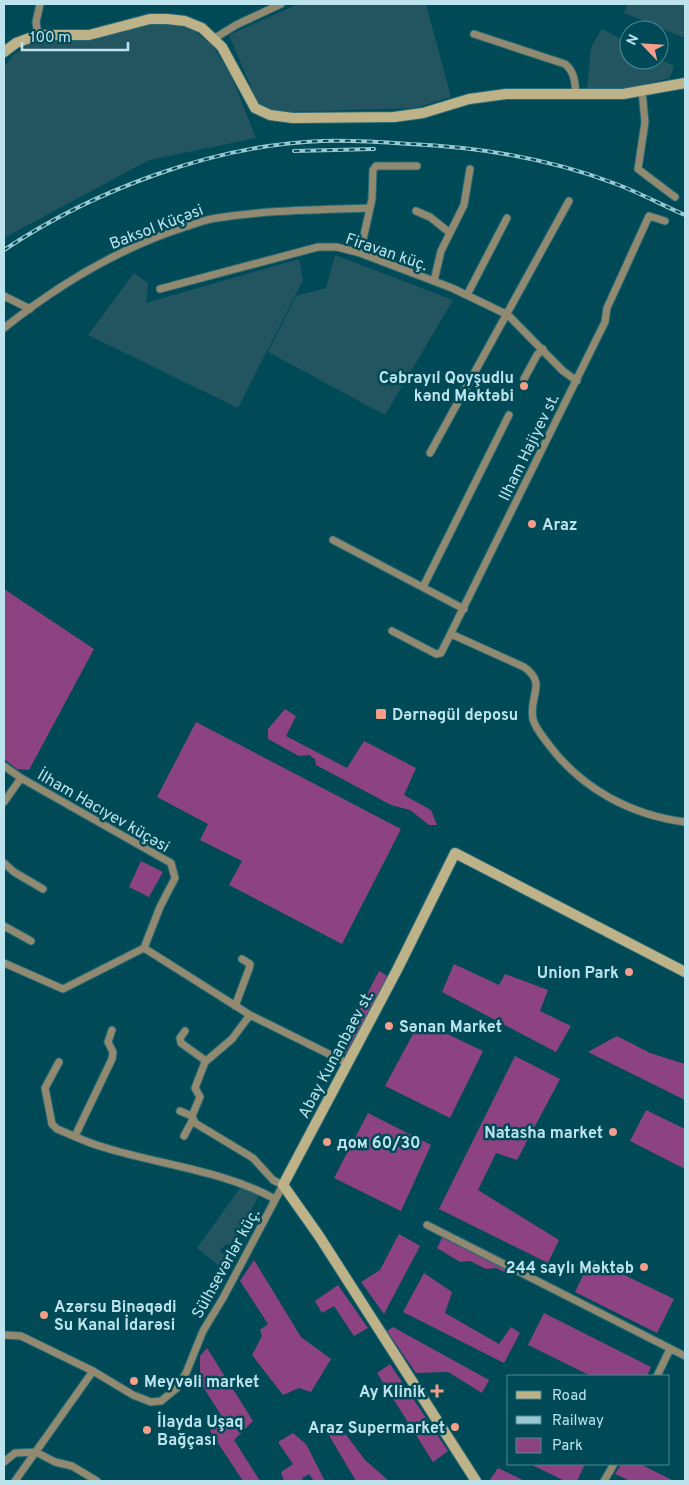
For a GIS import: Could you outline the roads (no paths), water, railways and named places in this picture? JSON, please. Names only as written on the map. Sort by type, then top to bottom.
[{"type":"street","points":[[38,35],[36,22],[40,4]]},
{"type":"street","points":[[215,38],[236,25],[281,4]]},
{"type":"street","points":[[4,52],[16,43],[38,35],[89,34],[141,21],[168,19],[195,25],[215,38],[231,61],[250,103],[261,112],[282,117],[394,117],[424,113],[482,97],[518,93],[576,95],[642,91],[685,83]]},
{"type":"street","points":[[474,34],[565,64],[570,68],[575,80],[576,95]]},
{"type":"street","points":[[642,91],[644,122],[638,169],[675,197]]},
{"type":"street","points":[[360,253],[376,166],[417,166]]},
{"type":"street","points":[[434,281],[439,257],[464,205],[470,169]]},
{"type":"street","points":[[430,453],[508,315],[569,201]]},
{"type":"street","name":"Baksol Küçəsi","points":[[4,328],[76,277],[128,249],[173,231],[215,218],[266,212],[369,208]]},
{"type":"street","points":[[416,211],[430,217],[450,234]]},
{"type":"street","name":"Ilham Hajiyev st.","points":[[392,631],[436,654],[441,653],[577,381],[605,322],[607,308],[649,216],[664,221]]},
{"type":"street","points":[[467,295],[507,218]]},
{"type":"street","name":"Firavan küç.","points":[[160,289],[318,248],[337,247],[360,253],[434,281],[508,315],[563,371],[577,381]]},
{"type":"street","points":[[4,296],[30,309]]},
{"type":"street","points":[[524,379],[543,349]]},
{"type":"street","points":[[423,587],[509,416]]},
{"type":"street","points":[[333,540],[464,609]]},
{"type":"street","points":[[451,634],[533,674],[537,683],[532,712],[533,721],[558,756],[589,786],[607,797],[650,816],[685,822]]},
{"type":"street","name":"İlham Hacıyev küçəsi","points":[[4,766],[21,778],[171,863],[175,878],[160,907],[144,948]]},
{"type":"street","name":"İlham Hacıyev küçəsi","points":[[4,802],[21,778]]},
{"type":"street","name":"Abay Kunanbaev st.","points":[[283,1185],[397,970],[455,852],[685,972]]},
{"type":"street","points":[[4,864],[42,889]]},
{"type":"street","points":[[4,926],[31,941]]},
{"type":"street","points":[[4,963],[63,989],[144,948],[234,1006],[347,1063]]},
{"type":"street","points":[[234,1006],[250,964],[242,959]]},
{"type":"street","points":[[184,1136],[200,1097],[195,1088],[206,1061],[232,1039],[250,1015]]},
{"type":"street","points":[[75,1136],[112,1059],[113,1052],[108,1042],[112,1030]]},
{"type":"street","points":[[185,1031],[180,1038],[181,1043],[206,1061]]},
{"type":"street","points":[[59,1062],[44,1088],[52,1124],[57,1129],[102,1147],[228,1179],[255,1188],[275,1199]]},
{"type":"street","points":[[180,1111],[253,1158],[273,1180],[283,1185],[319,1236],[476,1481]]},
{"type":"street","name":"Sülhsevərlər küç.","points":[[4,1335],[21,1336],[93,1371],[133,1395],[151,1402],[162,1401],[177,1388],[186,1373],[203,1331],[223,1298],[283,1185]]},
{"type":"street","points":[[427,1225],[685,1356]]},
{"type":"street","points":[[657,1375],[670,1349]]},
{"type":"street","points":[[15,1481],[93,1371]]},
{"type":"street","points":[[4,1462],[16,1453],[36,1452],[55,1462],[72,1466],[97,1481]]},
{"type":"street","points":[[604,1481],[613,1465]]},
{"type":"railway","points":[[4,250],[76,208],[156,174],[239,151],[281,144],[322,141],[366,141],[462,148],[540,161],[591,175],[685,215]]},
{"type":"railway","points":[[294,151],[374,149]]},
{"type":"place","name":"Cəbrayıl Qoyşudlu kənd Məktəbi","points":[[524,386]]},
{"type":"place","name":"Araz","points":[[532,524]]},
{"type":"place","name":"Dərnəgül deposu","points":[[381,714]]},
{"type":"place","name":"Union Park","points":[[629,972]]},
{"type":"place","name":"Sənan Market","points":[[389,1026]]},
{"type":"place","name":"Natasha market","points":[[613,1132]]},
{"type":"place","name":"дом 60/30","points":[[327,1142]]},
{"type":"place","name":"244 saylı Məktəb","points":[[644,1267]]},
{"type":"place","name":"Azərsu Binəqədi Su Kanal İdarəsi","points":[[44,1315]]},
{"type":"place","name":"Meyvəli market","points":[[134,1381]]},
{"type":"place","name":"Ay Klinik","points":[[437,1391]]},
{"type":"place","name":"Araz Supermarket","points":[[455,1427]]},
{"type":"place","name":"İlayda Uşaq Bağçası","points":[[147,1430]]}]
